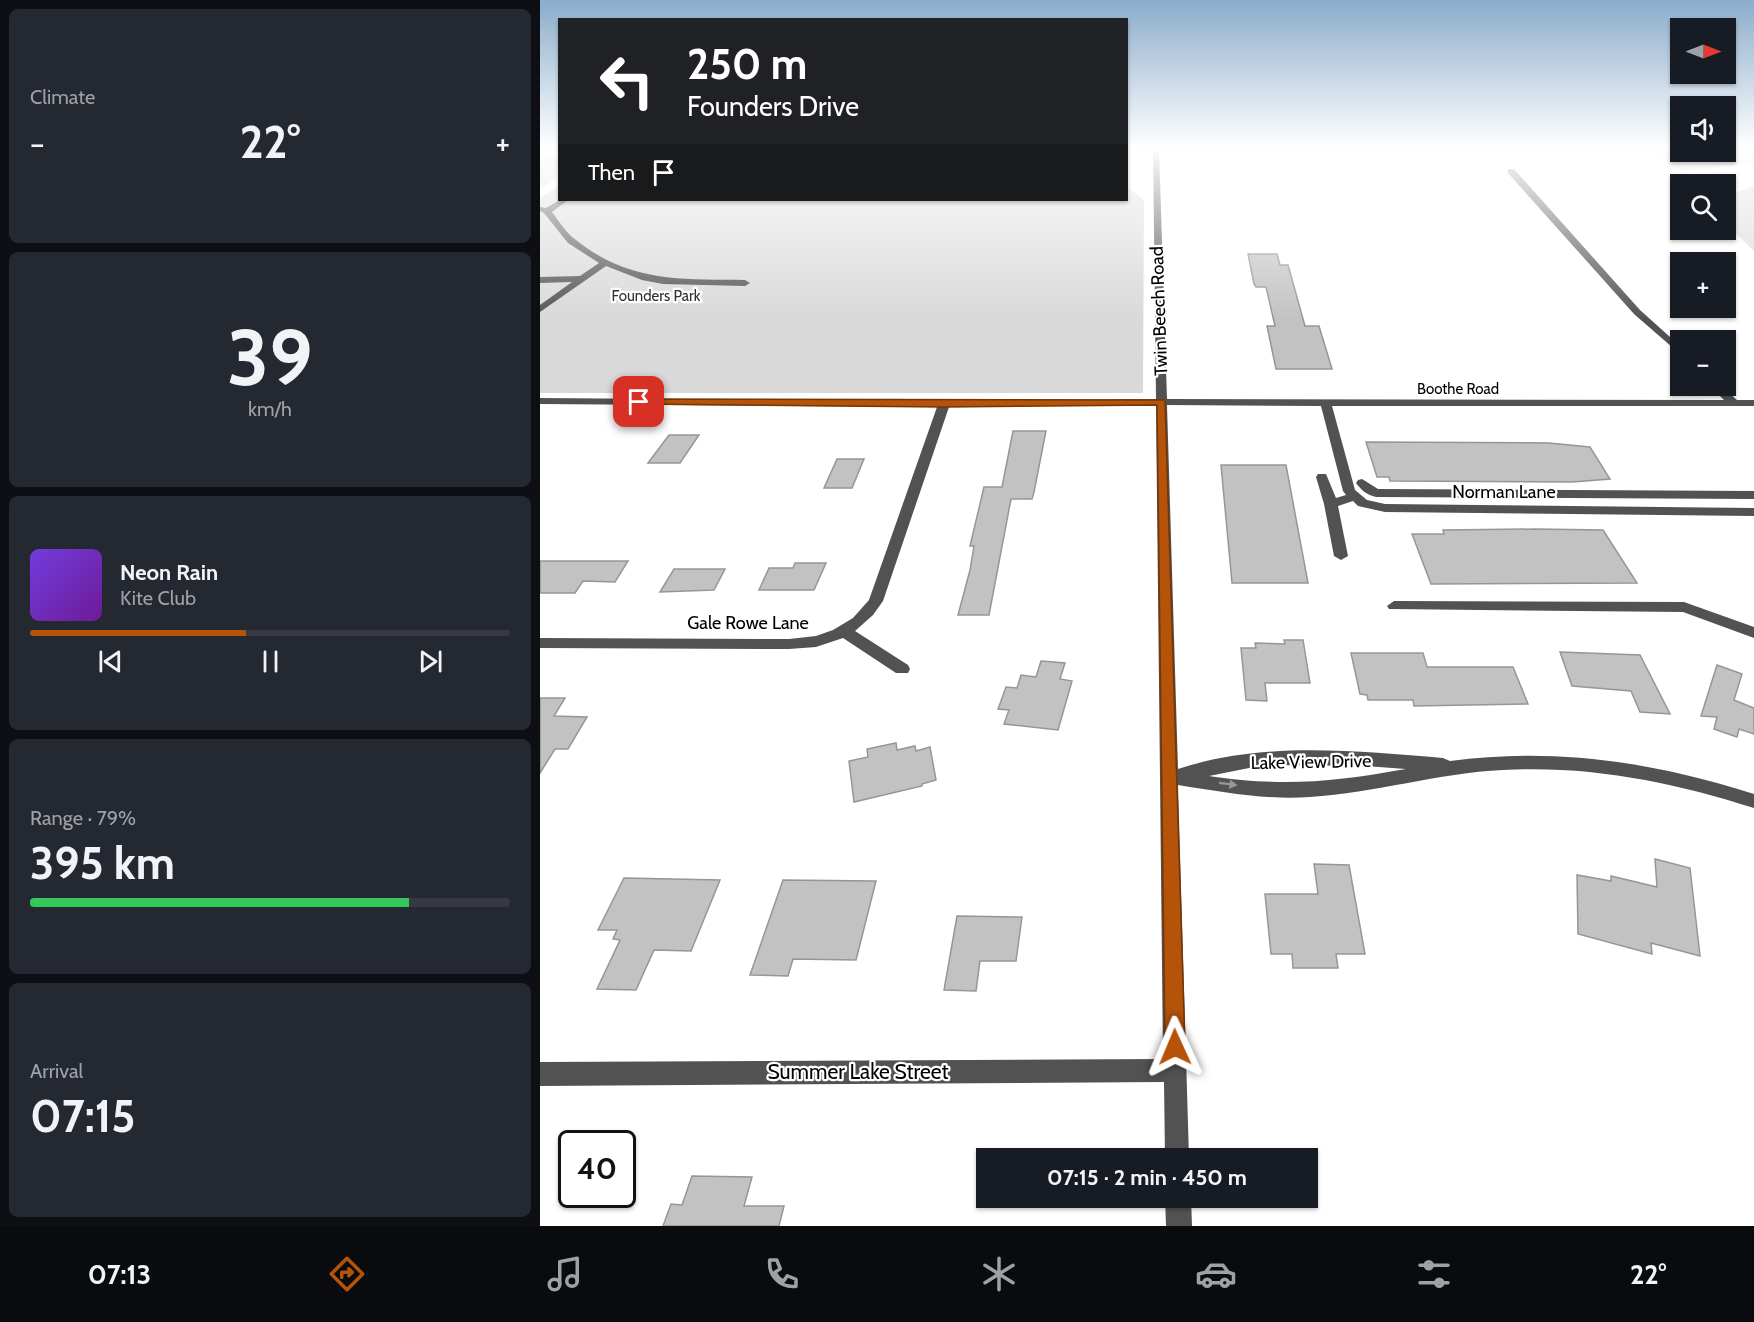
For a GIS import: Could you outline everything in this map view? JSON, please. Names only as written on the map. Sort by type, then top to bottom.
[{"type":"street","name":"Twin Beech Road","points":[[1157,205],[1177,1148]]},
{"type":"street","points":[[1542,205],[1637,312],[1670,342]]},
{"type":"street","points":[[543,210],[571,241],[605,263],[645,278],[663,281],[745,283]]},
{"type":"street","points":[[540,309],[590,271],[605,263]]},
{"type":"street","points":[[540,280],[582,279]]},
{"type":"street","points":[[1726,396],[1734,404]]},
{"type":"street","name":"Boothe Road","points":[[540,401],[944,404],[1162,402],[1754,404]]},
{"type":"street","name":"Gale Rowe Lane","points":[[540,643],[814,643],[845,632],[864,617],[876,601],[944,404]]},
{"type":"street","points":[[1326,404],[1349,491],[1354,496],[1331,504]]},
{"type":"street","points":[[1322,477],[1331,504],[1341,556]]},
{"type":"street","points":[[1362,483],[1376,493],[1754,495]]},
{"type":"street","name":"Norman Lane","points":[[1354,496],[1363,503],[1385,508],[1754,512]]},
{"type":"street","points":[[1394,606],[1674,606],[1691,609],[1754,633]]},
{"type":"street","points":[[845,632],[902,669]]},
{"type":"street","name":"Lake View Drive","points":[[1170,777],[1264,758],[1365,759],[1466,766]]},
{"type":"street","name":"Lake View Drive","points":[[1170,777],[1285,791],[1350,787],[1466,766],[1529,761],[1595,765],[1663,775],[1754,801]]},
{"type":"street","name":"Summer Lake Street","points":[[540,1074],[1175,1070]]},
{"type":"street","points":[[1178,1208],[1179,1226]]},
{"type":"green space","name":"Founders Park","points":[[540,205],[1144,205],[1143,393],[540,393]]},
{"type":"green space","points":[[1736,205],[1754,205],[1754,251],[1736,234]]},
{"type":"building","points":[[1248,254],[1277,254],[1280,265],[1288,265],[1305,326],[1319,326],[1332,369],[1276,369],[1267,326],[1275,326],[1266,287],[1256,287],[1254,284]]},
{"type":"building","points":[[1013,431],[1046,431],[1032,499],[1011,499],[989,615],[958,615],[970,570],[974,546],[970,546],[984,487],[1002,487]]},
{"type":"building","points":[[669,435],[699,435],[680,463],[648,463]]},
{"type":"building","points":[[1366,442],[1549,443],[1590,447],[1610,479],[1572,482],[1390,481],[1389,477],[1377,477]]},
{"type":"building","points":[[837,459],[864,459],[852,488],[824,488]]},
{"type":"building","points":[[1221,465],[1286,465],[1308,583],[1232,583]]},
{"type":"building","points":[[1443,530],[1603,530],[1637,583],[1431,584],[1412,534],[1444,534]]},
{"type":"building","points":[[540,561],[628,561],[615,582],[583,581],[575,593],[540,593]]},
{"type":"building","points":[[795,563],[826,563],[814,590],[759,590],[769,568],[793,568]]},
{"type":"building","points":[[674,569],[725,569],[714,590],[660,592]]},
{"type":"building","points":[[1284,640],[1303,640],[1310,683],[1265,683],[1267,701],[1246,700],[1241,648],[1256,648],[1255,643],[1285,644]]},
{"type":"building","points":[[1560,652],[1640,655],[1670,714],[1640,712],[1631,691],[1572,686]]},
{"type":"building","points":[[1351,653],[1423,653],[1427,667],[1513,667],[1528,704],[1414,706],[1413,700],[1368,700],[1367,695],[1360,694]]},
{"type":"building","points":[[1041,661],[1065,663],[1060,679],[1072,681],[1058,730],[1004,724],[1009,710],[998,709],[1006,687],[1017,688],[1021,675],[1036,677]]},
{"type":"building","points":[[1717,665],[1742,674],[1734,700],[1754,708],[1754,734],[1739,729],[1737,737],[1714,729],[1717,717],[1701,716]]},
{"type":"building","points":[[540,698],[565,698],[554,716],[587,717],[568,749],[555,749],[540,773]]},
{"type":"building","points":[[896,743],[897,750],[915,746],[916,751],[930,747],[936,780],[922,784],[922,786],[854,802],[849,761],[868,757],[867,749]]},
{"type":"building","points":[[1655,859],[1690,868],[1700,956],[1651,943],[1652,954],[1578,934],[1577,875],[1611,881],[1611,876],[1657,887]]},
{"type":"building","points":[[1314,864],[1349,865],[1365,954],[1336,954],[1338,968],[1293,968],[1292,954],[1271,954],[1265,894],[1318,894]]},
{"type":"building","points":[[624,878],[720,880],[691,951],[654,950],[636,990],[597,989],[620,940],[613,939],[617,930],[598,930]]},
{"type":"building","points":[[783,880],[876,881],[856,960],[793,959],[788,976],[750,975]]},
{"type":"building","points":[[957,916],[1022,917],[1016,961],[980,961],[976,991],[944,990]]},
{"type":"building","points":[[692,1176],[752,1177],[744,1206],[784,1206],[779,1226],[663,1226],[671,1204],[682,1205]]},
{"type":"route","points":[[639,402],[944,404],[1162,402],[1175,1047]]}]
